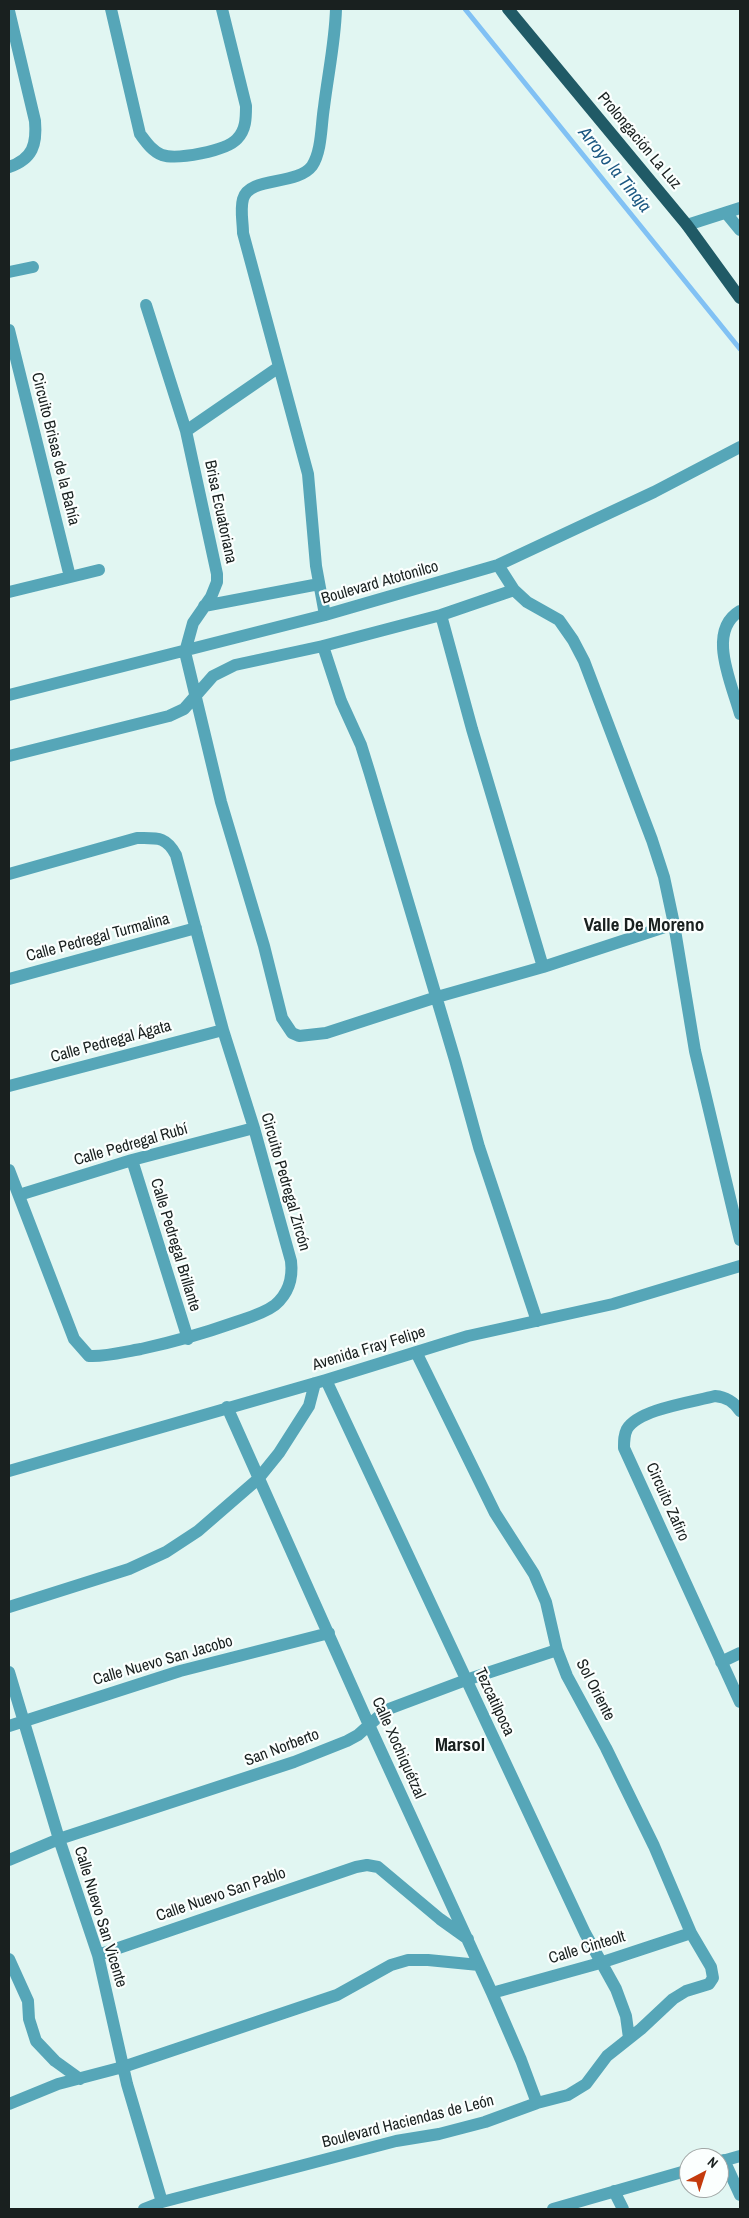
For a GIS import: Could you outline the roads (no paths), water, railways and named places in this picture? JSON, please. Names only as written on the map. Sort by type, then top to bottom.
[{"type":"main road","name":"Prolongación La Luz","points":[[508,9],[687,225],[740,298]]},
{"type":"street","points":[[111,9],[140,134],[149,147],[162,155],[176,157],[231,145],[242,132],[246,121],[246,106],[222,9]]},
{"type":"street","points":[[325,615],[319,584],[308,474],[243,233],[243,199],[246,191],[254,186],[303,175],[316,158],[332,59],[336,9]]},
{"type":"street","points":[[9,11],[35,121],[36,137],[33,148],[26,158],[9,167]]},
{"type":"street","points":[[687,225],[740,208]]},
{"type":"street","points":[[726,213],[740,230]]},
{"type":"street","points":[[9,272],[33,267]]},
{"type":"street","name":"Brisa Ecuatoriana","points":[[146,305],[186,431],[218,582],[211,597],[193,623],[185,652]]},
{"type":"street","name":"Circuito Brisas de la Bahía","points":[[9,330],[70,577]]},
{"type":"street","points":[[186,431],[279,367]]},
{"type":"street","name":"Boulevard Atotonilco","points":[[9,695],[185,652],[325,615],[498,565],[654,492],[740,447]]},
{"type":"street","points":[[498,565],[514,590],[532,605],[559,620],[573,640],[584,661],[652,840],[664,877],[674,924],[695,1051],[740,1240]]},
{"type":"street","points":[[9,592],[99,570]]},
{"type":"street","points":[[204,606],[319,584]]},
{"type":"street","points":[[9,756],[169,716],[184,709],[213,676],[236,665],[323,646],[441,615],[514,590]]},
{"type":"street","points":[[740,611],[734,614],[725,624],[722,641],[740,714]]},
{"type":"street","points":[[441,615],[467,711],[543,967]]},
{"type":"street","points":[[323,646],[341,701],[370,774],[437,996],[479,1147],[537,1321]]},
{"type":"street","points":[[185,652],[221,802],[264,946],[282,1018],[286,1027],[292,1033],[299,1036],[326,1033],[437,996],[543,967],[674,924]]},
{"type":"street","name":"Circuito Pedregal Zircón","points":[[9,874],[137,838],[164,840],[171,845],[176,855],[223,1030],[254,1128],[290,1261],[292,1272],[290,1283],[275,1304],[260,1314],[188,1339],[123,1354],[88,1356],[74,1339],[9,1170]]},
{"type":"street","name":"Calle Pedregal Turmalina","points":[[9,979],[196,928]]},
{"type":"street","name":"Calle Pedregal Ágata","points":[[9,1086],[223,1030]]},
{"type":"street","name":"Calle Pedregal Rubí","points":[[19,1195],[132,1160],[254,1128]]},
{"type":"street","name":"Calle Pedregal Brillante","points":[[132,1160],[188,1339]]},
{"type":"street","name":"Avenida Fray Felipe","points":[[9,1471],[468,1336],[613,1304],[740,1266]]},
{"type":"street","name":"Sol Oriente","points":[[416,1352],[495,1513],[534,1574],[546,1602],[558,1650],[568,1676],[654,1846],[691,1933],[710,1967],[713,1978],[709,1984],[686,1991],[653,2017]]},
{"type":"street","points":[[9,1607],[129,1569],[166,1552],[198,1531],[258,1479],[292,1435],[309,1406],[320,1381]]},
{"type":"street","name":"Tezcatilpoca","points":[[320,1381],[466,1680],[585,1933],[620,1997],[630,2038]]},
{"type":"street","name":"Circuito Zafiro","points":[[740,1412],[731,1401],[715,1396],[646,1414],[633,1422],[624,1437],[624,1448],[740,1702]]},
{"type":"street","name":"Calle Xochiquétzal","points":[[227,1407],[369,1726],[468,1939],[521,2060],[537,2103]]},
{"type":"street","name":"Calle Nuevo San Jacobo","points":[[9,1726],[180,1671],[329,1633]]},
{"type":"street","name":"San Norberto","points":[[9,1860],[59,1839],[294,1762],[347,1741],[369,1726],[386,1710],[466,1680],[558,1650]]},
{"type":"street","points":[[721,1662],[740,1653]]},
{"type":"street","name":"Calle Nuevo San Vicente","points":[[9,1672],[59,1839],[98,1954],[123,2067],[162,2202]]},
{"type":"street","name":"Calle Nuevo San Pablo","points":[[98,1954],[356,1867],[368,1865],[378,1867],[440,1919],[468,1939]]},
{"type":"street","name":"Calle Cinteolt","points":[[492,1993],[691,1933]]},
{"type":"street","points":[[9,1960],[28,2000],[29,2019],[36,2041],[55,2061],[80,2079]]},
{"type":"street","points":[[9,2104],[58,2084],[123,2067],[337,1995],[391,1964],[408,1960],[428,1960],[479,1965]]},
{"type":"street","name":"Boulevard Haciendas de León","points":[[144,2209],[162,2202],[396,2141],[439,2134],[485,2122],[537,2103],[568,2095],[582,2088],[593,2077],[607,2056],[653,2017]]},
{"type":"street","points":[[553,2209],[679,2173]]},
{"type":"street","points":[[729,2174],[740,2195]]},
{"type":"street","points":[[614,2191],[622,2209]]},
{"type":"waterway","name":"Arroyo la Tinaja","points":[[465,9],[740,349]]},
{"type":"district","name":"Valle De Moreno","points":[[644,926]]},
{"type":"district","name":"Marsol","points":[[460,1746]]}]
